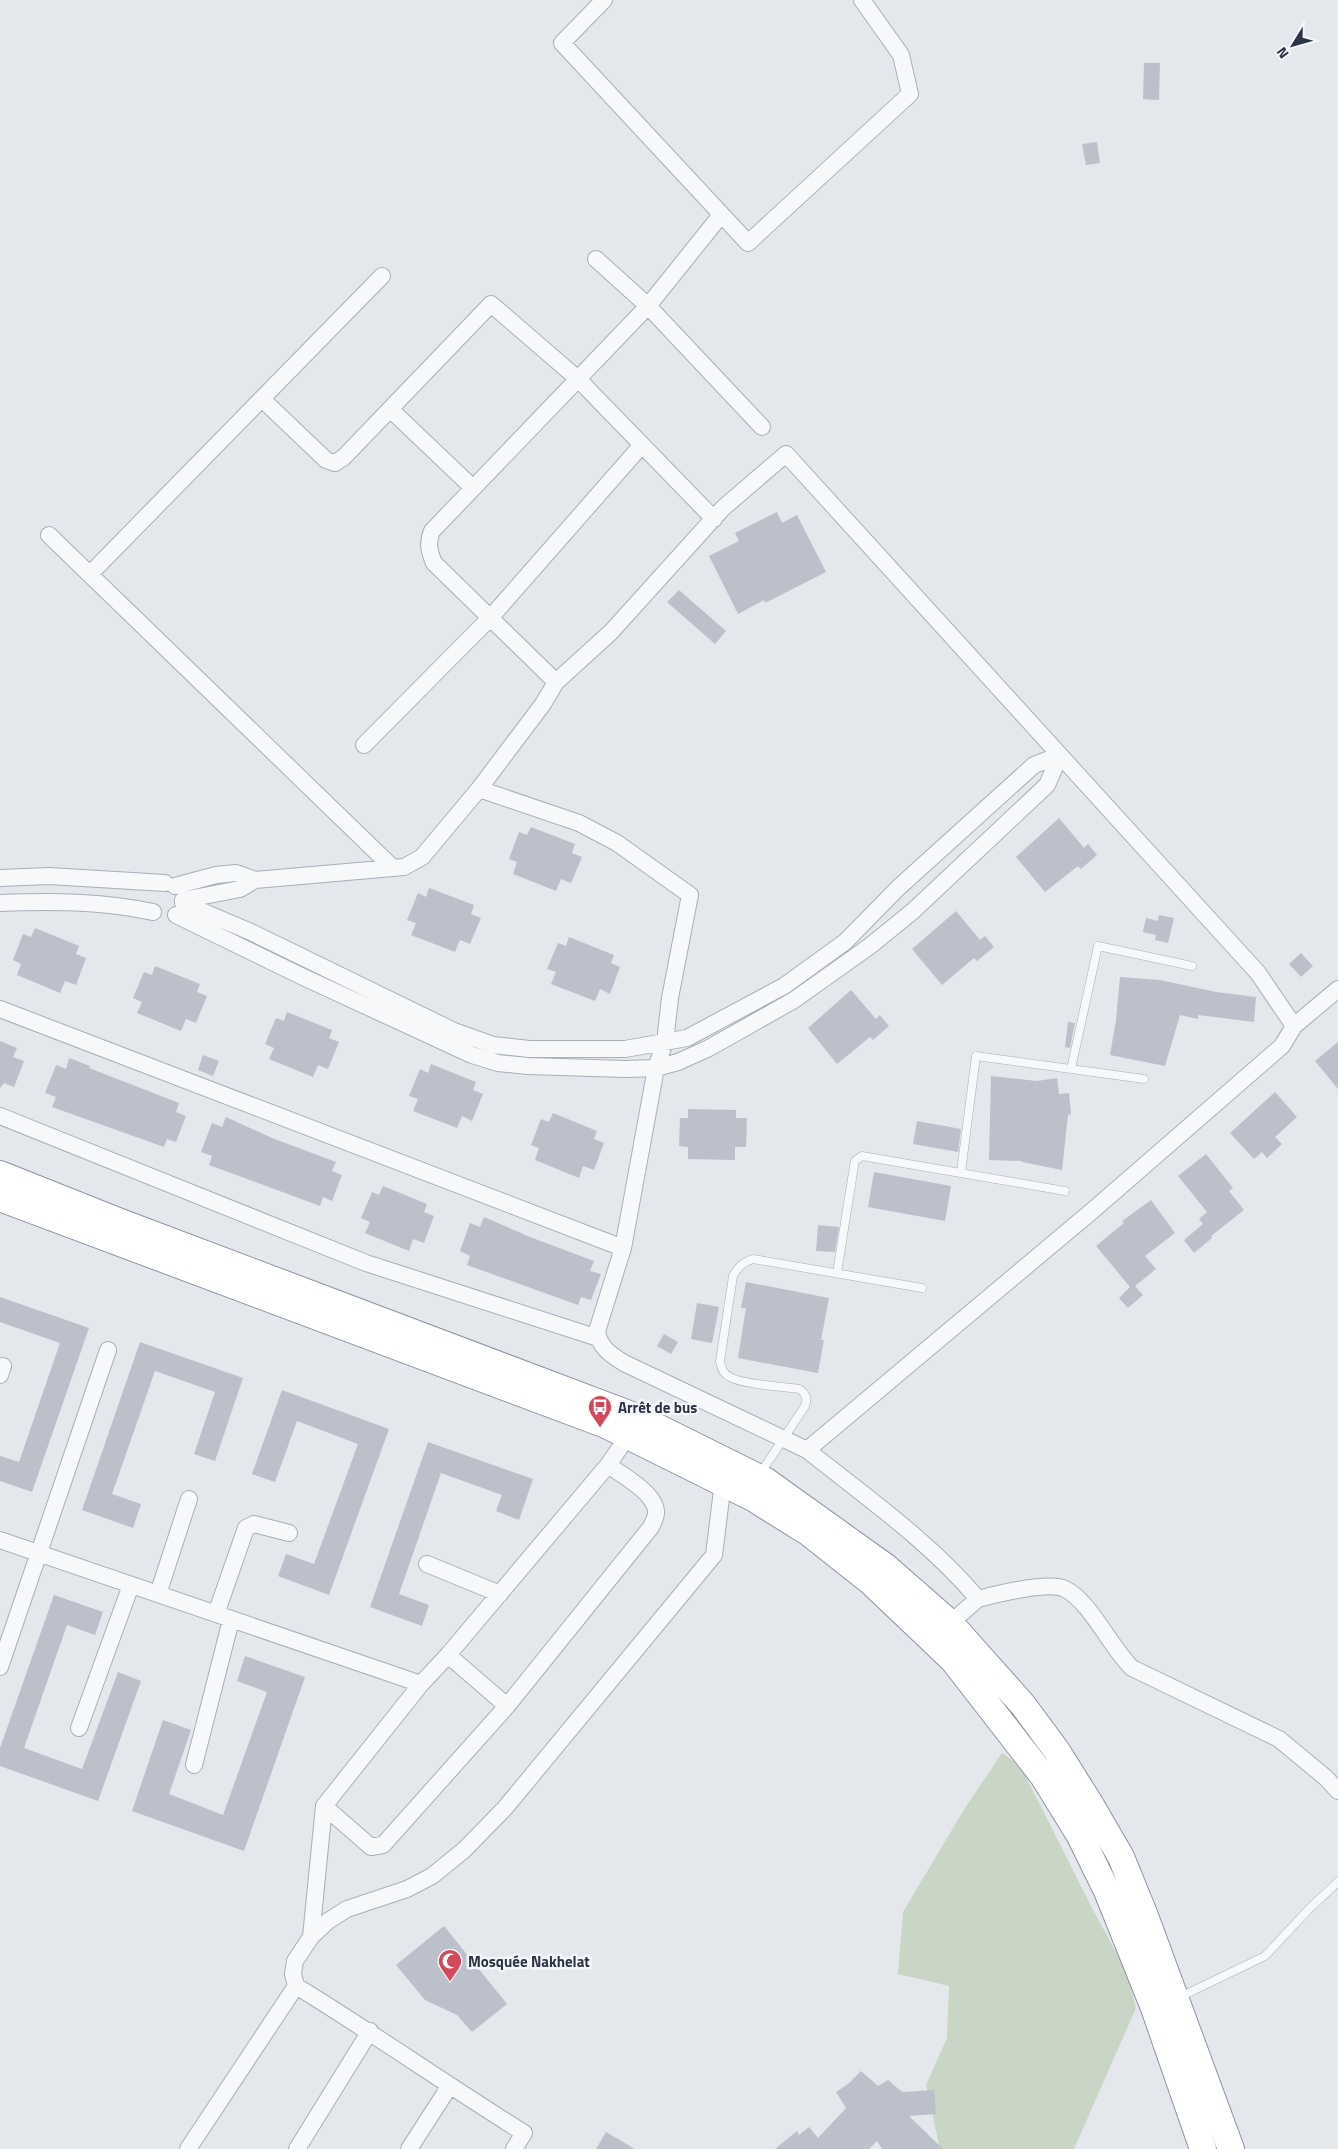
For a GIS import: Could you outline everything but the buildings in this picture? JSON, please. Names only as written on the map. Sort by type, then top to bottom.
[{"type":"highway","points":[[0,1174],[118,1221],[637,1417],[758,1477],[886,1567],[950,1624],[1023,1705],[1057,1751],[1092,1807],[1121,1857],[1145,1916],[1231,2149]]},
{"type":"highway","points":[[0,1198],[606,1425],[753,1498],[809,1533],[871,1582],[953,1660],[1043,1776],[1080,1836],[1107,1891],[1154,2008],[1203,2149]]},
{"type":"street","points":[[604,0],[562,43],[748,243],[910,94],[900,55],[862,0]]},
{"type":"street","points":[[556,682],[434,563],[429,552],[429,539],[432,531],[648,306],[721,215]]},
{"type":"street","points":[[596,259],[648,306],[762,427]]},
{"type":"street","points":[[90,574],[382,276]]},
{"type":"street","points":[[262,399],[326,460],[335,463],[344,457],[491,304],[578,379],[714,519]]},
{"type":"street","points":[[390,409],[474,488]]},
{"type":"street","points":[[364,745],[491,617],[641,446]]},
{"type":"street","points":[[0,878],[49,876],[176,897],[240,889],[255,880],[404,867],[422,857],[479,789],[543,704],[556,682],[611,632],[724,508],[786,454],[1258,973],[1294,1026]]},
{"type":"street","points":[[49,535],[393,868]]},
{"type":"street","points":[[153,912],[149,897],[155,887],[454,1031],[493,1045],[529,1049],[625,1049],[687,1038],[784,986],[845,942],[898,888],[1034,765],[1060,755]]},
{"type":"street","points":[[176,897],[302,976],[472,1055],[498,1063],[528,1066],[656,1068],[678,1062],[709,1048],[794,1000],[870,946],[913,911],[1047,784],[1060,755]]},
{"type":"street","points":[[479,789],[587,827],[617,843],[690,895],[670,998],[665,1042],[656,1068],[624,1248],[597,1331],[598,1338],[610,1353],[624,1363],[807,1450],[911,1533],[959,1576],[978,1599]]},
{"type":"street","points":[[0,902],[52,901],[118,905],[153,912],[162,917],[176,897]]},
{"type":"street","points":[[807,1450],[1092,1211],[1268,1059],[1282,1046],[1294,1026],[1338,989]]},
{"type":"street","points":[[0,1009],[624,1248]]},
{"type":"street","points":[[0,1116],[366,1263],[598,1338]]},
{"type":"street","points":[[0,1667],[108,1350]]},
{"type":"street","points":[[311,1937],[324,1806],[421,1684],[448,1655],[608,1465],[628,1436]]},
{"type":"street","points":[[324,1806],[371,1847],[383,1846],[507,1706],[651,1527],[656,1514],[655,1503],[647,1493],[608,1465]]},
{"type":"street","points":[[514,2149],[524,2133],[449,2087],[370,2031],[296,1986],[293,1974],[295,1962],[311,1937],[328,1921],[347,1909],[407,1888],[432,1876],[464,1850],[505,1808],[714,1555],[722,1482]]},
{"type":"street","points":[[158,1594],[189,1499]]},
{"type":"street","points":[[194,1766],[223,1617],[246,1528],[254,1524],[289,1533]]},
{"type":"street","points":[[0,1540],[421,1684]]},
{"type":"street","points":[[427,1564],[500,1594]]},
{"type":"street","points":[[79,1728],[131,1585]]},
{"type":"street","points":[[950,1624],[978,1599],[1010,1591],[1056,1586],[1066,1589],[1082,1603],[1120,1656],[1132,1668],[1278,1738],[1326,1778],[1338,1791]]},
{"type":"street","points":[[448,1655],[507,1706]]},
{"type":"street","points":[[188,2149],[296,1986]]},
{"type":"street","points":[[297,2149],[370,2031]]},
{"type":"street","points":[[409,2149],[449,2087]]},
{"type":"lane","points":[[1071,1069],[1098,946],[1192,966]]},
{"type":"lane","points":[[961,1172],[976,1056],[1144,1079]]},
{"type":"lane","points":[[837,1274],[854,1166],[859,1158],[867,1156],[1065,1190]]},
{"type":"lane","points":[[758,1477],[806,1402],[803,1391],[730,1378],[721,1366],[733,1276],[741,1264],[753,1259],[922,1288]]},
{"type":"lane","points":[[1176,1999],[1265,1956],[1311,1907],[1338,1882]]},
{"type":"green space","points":[[1002,1753],[1020,1765],[1093,1910],[1126,1970],[1136,2008],[1074,2149],[940,2149],[926,2085],[947,2038],[949,1986],[898,1974],[903,1912],[965,1808]]},
{"type":"place","name":"Arrêt de bus","points":[[600,1428]]},
{"type":"place","name":"Mosquée Nakhelat","points":[[450,1982]]}]
